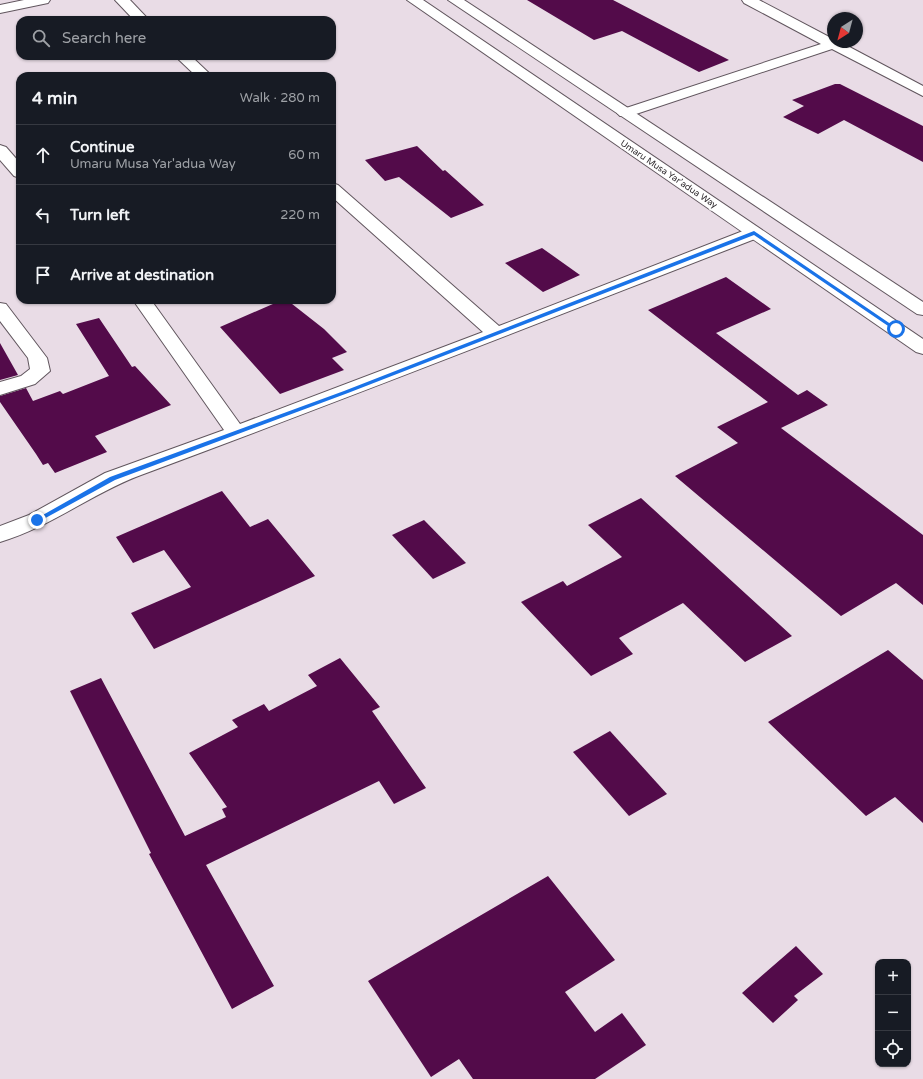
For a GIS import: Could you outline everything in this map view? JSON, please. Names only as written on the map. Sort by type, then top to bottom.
[{"type":"street","points":[[0,9],[43,0]]},
{"type":"street","points":[[122,0],[138,16]]},
{"type":"street","name":"Umaru Musa Yar'adua Way","points":[[414,0],[923,348]]},
{"type":"street","points":[[455,0],[923,310]]},
{"type":"street","points":[[749,0],[827,40]]},
{"type":"street","points":[[625,113],[827,46]]},
{"type":"street","points":[[841,48],[923,92]]},
{"type":"street","points":[[186,60],[200,72]]},
{"type":"street","points":[[0,150],[16,168]]},
{"type":"street","points":[[336,192],[497,334]]},
{"type":"street","points":[[0,534],[37,520],[112,478],[497,334],[754,233]]},
{"type":"street","points":[[145,304],[236,432]]},
{"type":"street","points":[[0,308],[37,358],[40,371],[28,380],[0,389]]},
{"type":"building","points":[[527,0],[613,0],[729,60],[699,72],[622,31],[594,40]]},
{"type":"building","points":[[835,84],[840,84],[923,126],[923,162],[844,120],[818,134],[783,117],[804,106],[792,100]]},
{"type":"building","points":[[417,146],[443,171],[445,170],[484,205],[451,218],[399,177],[385,181],[365,160]]},
{"type":"building","points":[[542,248],[580,275],[543,292],[505,263]]},
{"type":"building","points":[[726,277],[771,309],[716,333],[798,395],[807,390],[828,405],[781,428],[923,535],[923,605],[896,583],[841,616],[675,476],[738,443],[717,427],[768,402],[648,310]]},
{"type":"building","points":[[273,304],[292,304],[324,329],[347,352],[332,358],[344,370],[280,394],[220,327]]},
{"type":"building","points":[[99,318],[132,367],[135,366],[171,405],[95,436],[107,452],[55,473],[48,463],[43,465],[0,402],[0,396],[26,388],[33,401],[60,391],[63,394],[109,376],[76,324]]},
{"type":"building","points":[[0,343],[18,375],[0,380]]},
{"type":"building","points":[[222,491],[250,527],[268,519],[315,576],[154,649],[131,613],[191,587],[164,550],[133,563],[116,537]]},
{"type":"building","points":[[641,498],[792,636],[745,662],[683,603],[619,638],[633,654],[591,676],[521,602],[563,581],[567,586],[622,557],[588,525]]},
{"type":"building","points":[[424,520],[466,563],[433,579],[392,535]]},
{"type":"building","points":[[888,650],[923,680],[923,823],[895,797],[866,816],[768,722]]},
{"type":"building","points":[[340,658],[380,707],[372,711],[426,788],[394,804],[379,781],[206,865],[274,986],[232,1009],[149,854],[151,853],[70,691],[101,678],[185,836],[226,817],[222,809],[227,807],[189,753],[238,727],[232,720],[264,704],[269,711],[317,686],[308,675]]},
{"type":"building","points":[[610,731],[667,794],[629,816],[573,752]]},
{"type":"building","points":[[548,876],[615,960],[565,992],[595,1032],[622,1013],[646,1045],[595,1079],[473,1079],[459,1059],[431,1077],[368,981]]},
{"type":"building","points":[[796,946],[823,974],[794,996],[798,1000],[773,1023],[742,993]]},
{"type":"route","points":[[37,520],[112,478],[346,392],[754,233],[896,329]]}]
